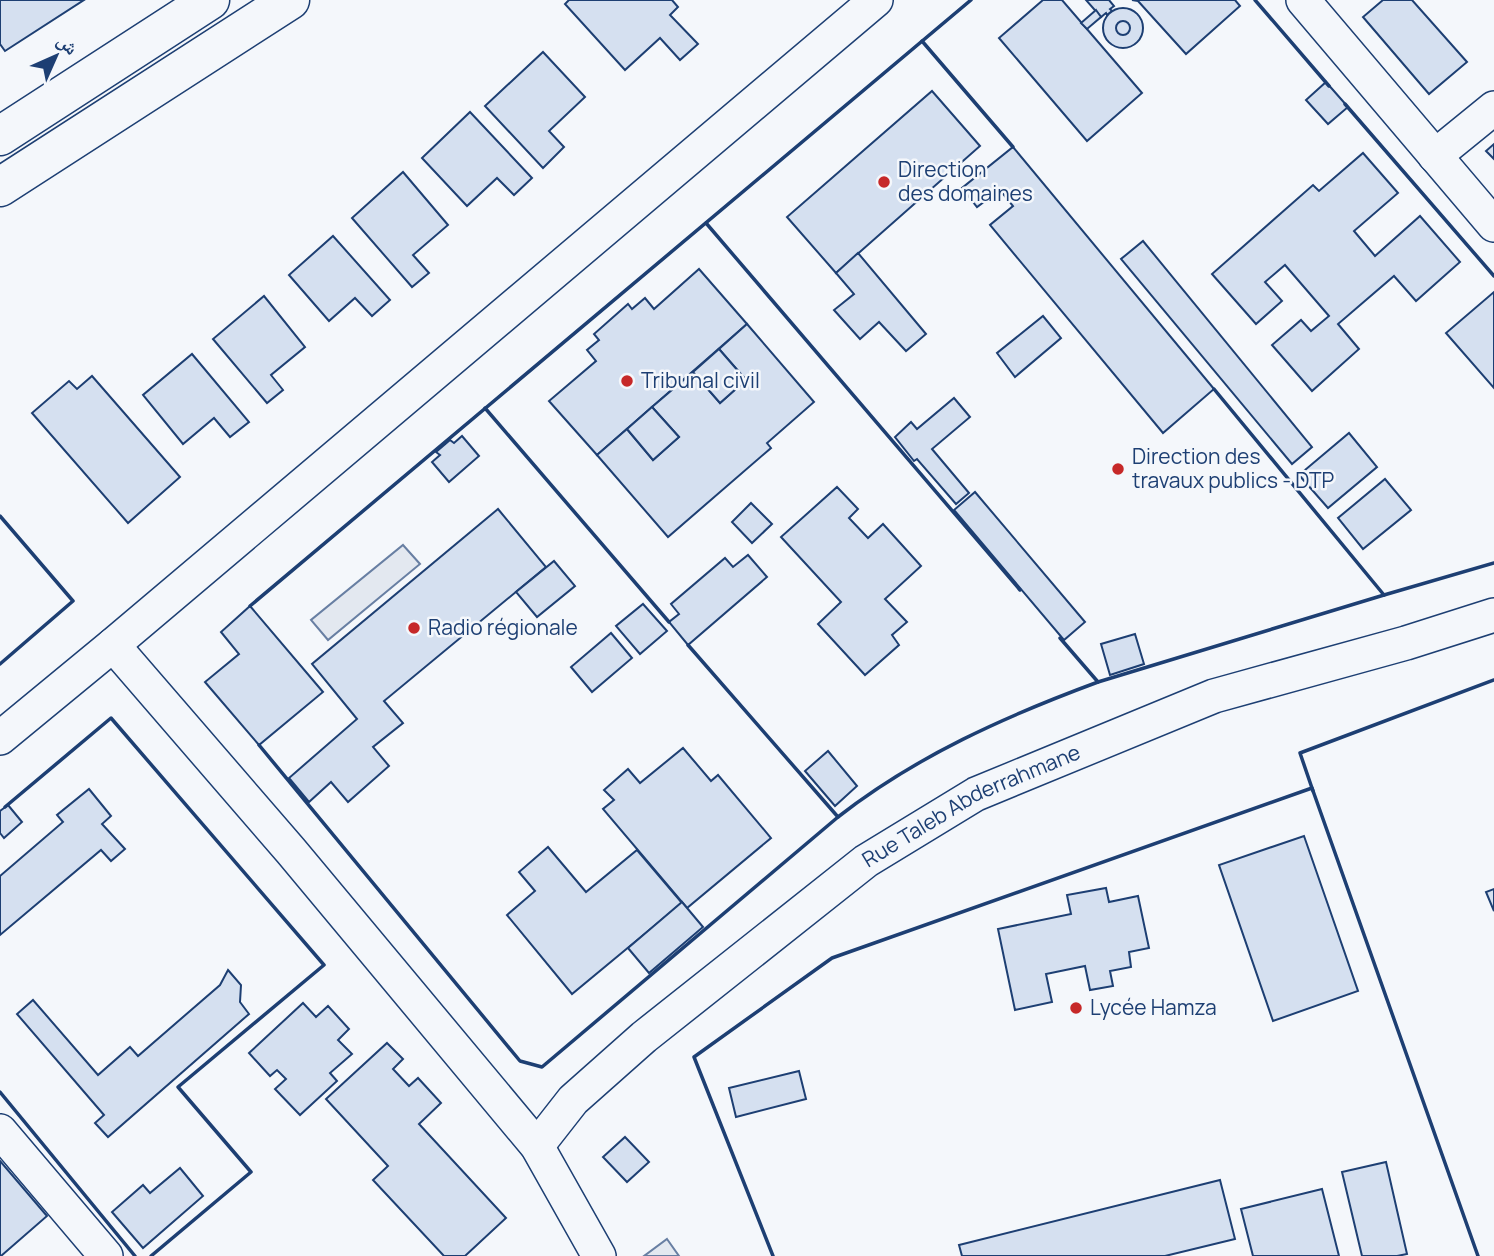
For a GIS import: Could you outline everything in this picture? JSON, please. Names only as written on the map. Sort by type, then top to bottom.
[{"type":"main road","points":[[0,136],[211,0]]},
{"type":"main road","points":[[0,187],[290,0]]},
{"type":"street","points":[[0,738],[876,0]]},
{"type":"street","points":[[1303,0],[1494,225]]},
{"type":"street","points":[[1435,156],[1494,108]]},
{"type":"street","name":"Rue Taleb Abderrahmane","points":[[537,1146],[573,1100],[644,1037],[866,862],[976,794],[1214,696],[1406,643],[1494,615]]},
{"type":"street","points":[[113,645],[291,851],[537,1146],[598,1256]]},
{"type":"street","points":[[0,1131],[106,1256]]},
{"type":"shaded area","points":[[403,545],[420,564],[328,640],[311,620]]},
{"type":"shaded area","points":[[667,1239],[679,1256],[644,1256]]},
{"type":"building","points":[[0,0],[84,0],[5,51],[0,44]]},
{"type":"building","points":[[569,0],[672,0],[678,7],[670,15],[698,44],[680,60],[660,38],[625,70],[565,4]]},
{"type":"building","points":[[1043,0],[1062,0],[1142,93],[1087,141],[999,38]]},
{"type":"building","points":[[1086,0],[1109,0],[1114,6],[1110,9],[1112,11],[1101,17]]},
{"type":"building","points":[[1132,0],[1235,0],[1240,6],[1186,54],[1138,1]]},
{"type":"building","points":[[1383,0],[1412,0],[1467,62],[1429,94],[1363,17]]},
{"type":"building","points":[[1123,8],[1137,14],[1143,28],[1137,42],[1123,48],[1109,42],[1103,28],[1109,14]]},
{"type":"building","points":[[1096,10],[1101,17],[1087,29],[1081,23]]},
{"type":"building","points":[[1123,21],[1128,23],[1128,33],[1123,35],[1118,33],[1116,28],[1118,23]]},
{"type":"building","points":[[543,52],[585,97],[549,131],[564,147],[543,168],[485,106]]},
{"type":"building","points":[[1326,82],[1348,107],[1328,124],[1306,100]]},
{"type":"building","name":"Direction des domaines","points":[[932,91],[980,146],[836,273],[787,217]]},
{"type":"building","points":[[470,112],[532,178],[514,195],[497,178],[467,206],[422,158]]},
{"type":"building","points":[[1494,144],[1494,159],[1486,151]]},
{"type":"building","points":[[1013,147],[1214,389],[1163,433],[990,225],[1013,206],[1000,190],[977,207],[962,188]]},
{"type":"building","points":[[1363,153],[1398,193],[1354,231],[1375,256],[1420,216],[1460,262],[1416,301],[1394,276],[1338,324],[1359,349],[1312,391],[1272,345],[1301,320],[1311,331],[1329,316],[1285,265],[1265,282],[1282,301],[1256,324],[1212,274],[1313,185],[1319,191]]},
{"type":"building","points":[[403,172],[448,225],[413,255],[429,273],[412,287],[352,218]]},
{"type":"building","points":[[333,236],[390,300],[372,316],[355,298],[329,321],[289,275]]},
{"type":"building","points":[[1143,241],[1312,447],[1292,464],[1121,259]]},
{"type":"building","points":[[858,253],[926,334],[906,351],[879,322],[860,339],[834,310],[854,294],[836,273]]},
{"type":"building","name":"Tribunal civil","points":[[699,269],[747,324],[597,455],[549,401],[596,361],[587,350],[599,340],[594,334],[628,304],[632,309],[645,298],[654,309]]},
{"type":"building","points":[[1494,292],[1494,388],[1446,333]]},
{"type":"building","points":[[264,296],[305,347],[271,375],[283,390],[267,403],[213,339]]},
{"type":"building","points":[[1043,316],[1061,338],[1015,377],[997,353]]},
{"type":"building","points":[[747,324],[814,402],[767,443],[771,448],[668,537],[597,455],[627,429],[653,460],[679,437],[652,407],[693,372],[720,403],[746,380],[719,349]]},
{"type":"building","points":[[719,349],[746,380],[720,403],[693,372]]},
{"type":"building","points":[[192,354],[249,422],[230,437],[214,418],[183,444],[143,395]]},
{"type":"building","points":[[92,376],[180,477],[128,523],[32,413],[69,381],[77,389]]},
{"type":"building","points":[[954,398],[970,417],[932,449],[969,493],[956,504],[917,459],[914,461],[895,437],[911,422],[917,429]]},
{"type":"building","points":[[652,407],[679,437],[653,460],[627,429]]},
{"type":"building","points":[[1349,433],[1377,467],[1328,508],[1299,475]]},
{"type":"building","points":[[462,436],[479,456],[449,482],[432,462],[440,455],[436,452],[450,440],[454,443]]},
{"type":"building","points":[[1385,479],[1411,510],[1363,549],[1338,518]]},
{"type":"building","points":[[837,487],[858,509],[849,518],[868,538],[883,524],[921,566],[885,599],[907,622],[892,635],[899,645],[865,675],[818,624],[841,602],[781,537]]},
{"type":"building","points":[[975,492],[1085,622],[1064,640],[954,510]]},
{"type":"building","points":[[751,503],[772,524],[752,543],[732,522]]},
{"type":"building","name":"Radio régionale","points":[[498,509],[546,567],[384,701],[403,723],[373,747],[389,766],[348,802],[331,782],[309,802],[289,778],[357,719],[312,664]]},
{"type":"building","points":[[748,555],[767,577],[688,645],[669,622],[679,614],[671,604],[725,558],[733,567]]},
{"type":"building","points":[[554,561],[575,586],[537,617],[516,592]]},
{"type":"building","points":[[643,604],[667,631],[640,654],[616,626]]},
{"type":"building","points":[[250,606],[323,692],[259,745],[205,682],[239,654],[221,632]]},
{"type":"building","points":[[611,633],[632,658],[592,692],[571,667]]},
{"type":"building","points":[[1135,634],[1144,664],[1110,675],[1101,644]]},
{"type":"building","points":[[683,748],[711,781],[718,775],[771,838],[687,908],[603,809],[614,800],[604,790],[628,769],[640,783]]},
{"type":"building","points":[[828,751],[857,786],[835,806],[805,771]]},
{"type":"building","points":[[89,789],[111,816],[102,824],[125,849],[111,861],[101,850],[0,935],[0,876],[63,822],[57,815]]},
{"type":"building","points":[[8,805],[22,822],[4,838],[0,833],[0,811]]},
{"type":"building","points":[[1304,836],[1358,991],[1273,1021],[1219,865]]},
{"type":"building","points":[[548,847],[586,892],[637,850],[682,903],[572,994],[507,915],[535,891],[519,872]]},
{"type":"building","points":[[1106,888],[1109,902],[1138,896],[1149,948],[1129,952],[1131,967],[1110,971],[1113,986],[1090,990],[1085,966],[1046,974],[1052,1002],[1015,1010],[998,929],[1071,914],[1067,895]]},
{"type":"building","points":[[1494,889],[1494,911],[1486,892]]},
{"type":"building","points":[[682,902],[703,927],[649,973],[628,948]]},
{"type":"building","points":[[228,970],[241,985],[240,1002],[249,1014],[108,1137],[95,1123],[104,1115],[17,1014],[33,1000],[98,1075],[130,1047],[138,1056],[220,985]]},
{"type":"building","points":[[303,1003],[316,1017],[328,1006],[349,1029],[338,1040],[352,1054],[330,1073],[337,1081],[300,1115],[275,1089],[286,1079],[277,1070],[270,1076],[249,1053]]},
{"type":"building","points":[[387,1043],[403,1059],[393,1069],[409,1086],[418,1078],[441,1103],[419,1124],[506,1218],[465,1256],[444,1256],[373,1180],[388,1166],[326,1099]]},
{"type":"building","points":[[799,1071],[806,1099],[736,1117],[729,1088]]},
{"type":"building","points":[[625,1137],[649,1162],[627,1182],[603,1157]]},
{"type":"building","points":[[0,1161],[47,1216],[1,1256],[0,1256]]},
{"type":"building","points":[[1386,1162],[1407,1254],[1362,1256],[1342,1172]]},
{"type":"building","points":[[180,1168],[203,1196],[143,1248],[112,1212],[143,1185],[150,1193]]},
{"type":"building","points":[[1220,1180],[1235,1239],[1165,1256],[962,1256],[959,1245]]},
{"type":"building","points":[[1322,1189],[1339,1256],[1253,1256],[1241,1209]]},
{"type":"fence","points":[[250,606],[971,0]]},
{"type":"wall","points":[[250,606],[971,0]]},
{"type":"wall","points":[[1255,0],[1329,86]]},
{"type":"wall","points":[[922,41],[1013,147]]},
{"type":"wall","points":[[1345,104],[1494,276]]},
{"type":"wall","points":[[706,223],[1020,590]]},
{"type":"wall","points":[[1214,389],[1384,595],[1494,563]]},
{"type":"wall","points":[[485,408],[669,622]]},
{"type":"wall","points":[[0,516],[73,601],[0,664]]},
{"type":"wall","points":[[1060,638],[1098,682],[1384,595]]},
{"type":"wall","points":[[259,745],[520,1061],[542,1067],[838,817],[688,645]]},
{"type":"wall","points":[[1313,791],[1300,753],[1494,680]]},
{"type":"wall","points":[[838,817],[930,756],[1030,709],[1098,682]]},
{"type":"wall","points":[[5,807],[111,718],[324,965],[178,1087],[251,1172],[151,1256]]},
{"type":"wall","points":[[773,1256],[694,1057],[832,958],[1312,788],[1478,1256]]},
{"type":"wall","points":[[0,1092],[135,1256]]},
{"type":"place","name":"Direction des domaines","points":[[884,182]]},
{"type":"place","name":"Tribunal civil","points":[[627,381]]},
{"type":"place","name":"Direction des travaux publics - DTP","points":[[1118,469]]},
{"type":"place","name":"Radio régionale","points":[[414,628]]},
{"type":"place","name":"Lycée Hamza","points":[[1076,1008]]}]
